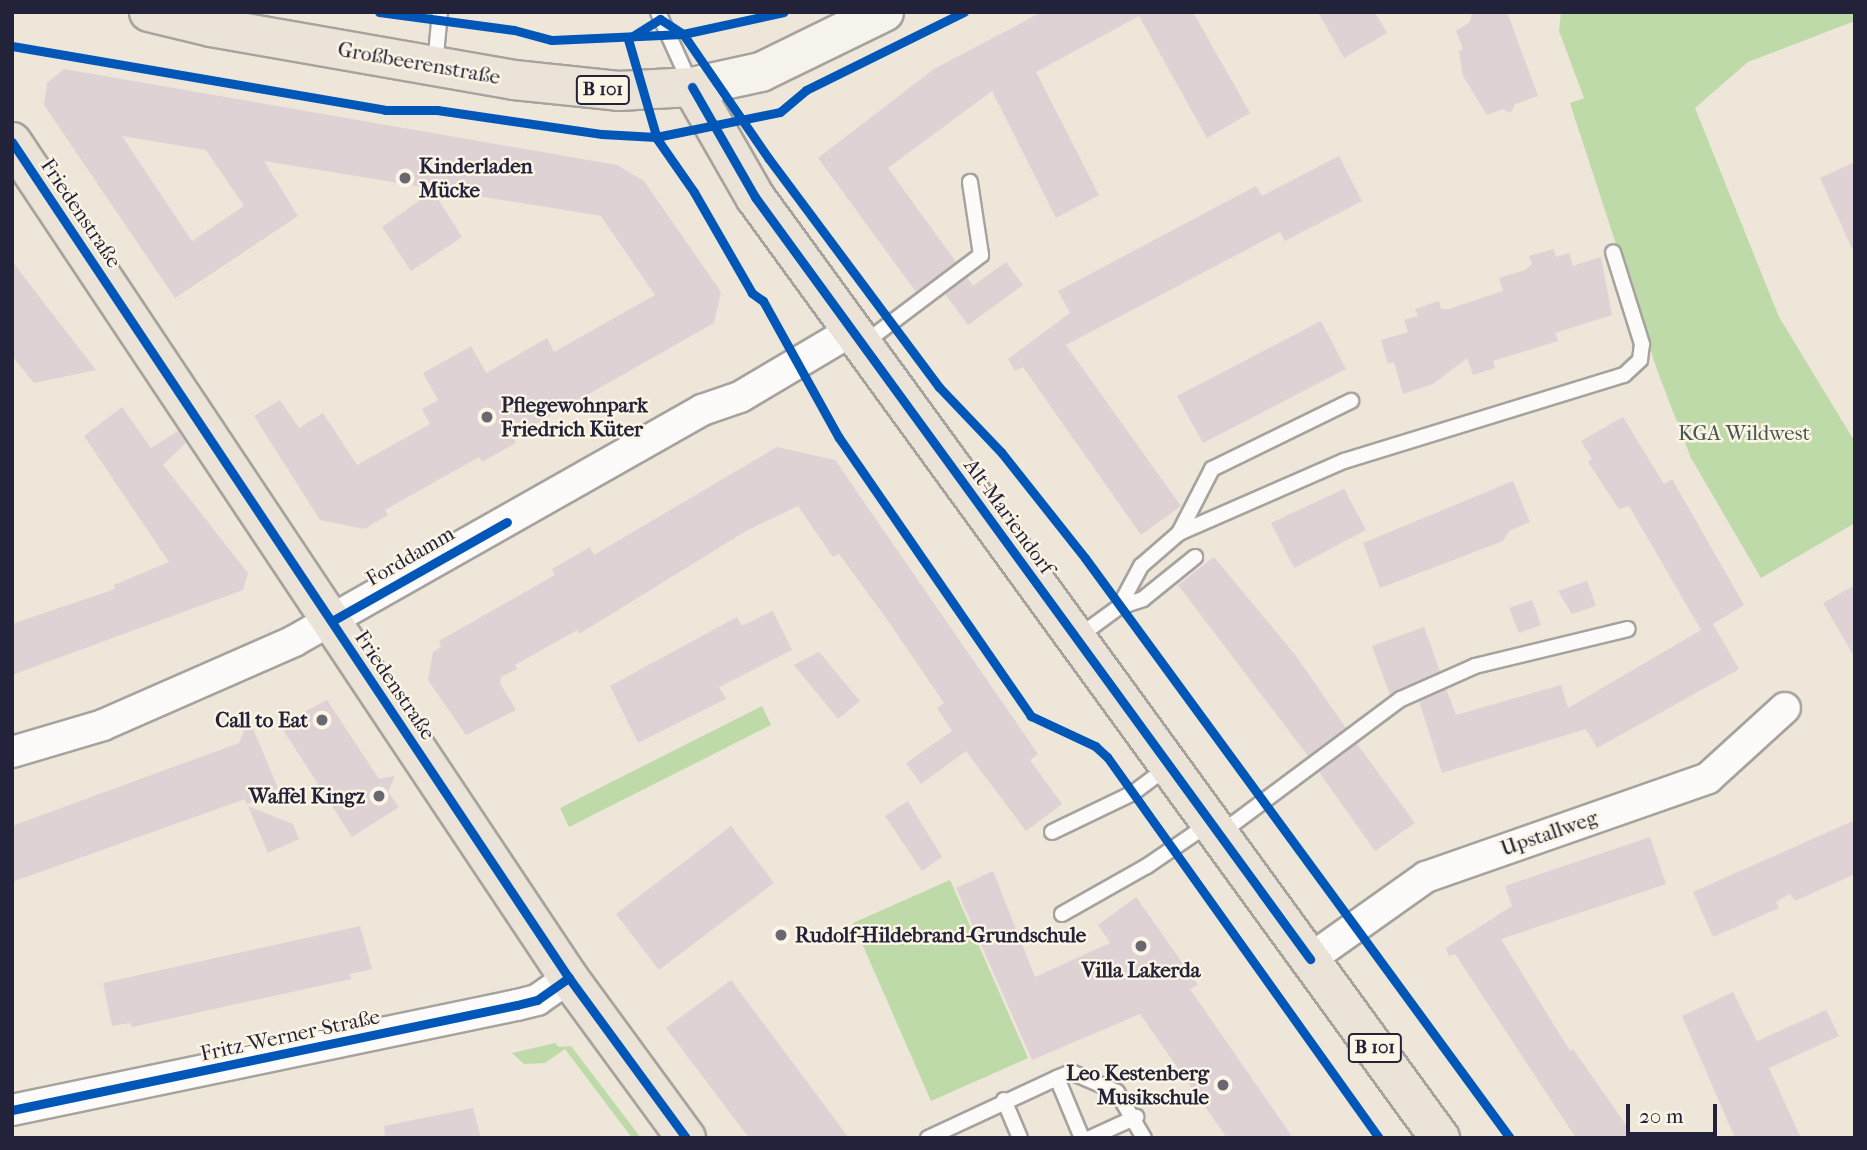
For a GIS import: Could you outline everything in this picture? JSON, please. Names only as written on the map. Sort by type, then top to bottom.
[{"type":"main road","name":"Großbeerenstraße","points":[[149,12],[435,65],[601,90],[692,87]]},
{"type":"main road","points":[[692,87],[761,72],[884,12]]},
{"type":"main road","name":"Alt-Mariendorf","points":[[692,87],[755,197],[1440,1138]]},
{"type":"main road","name":"Friedenstraße","points":[[12,142],[569,978],[686,1138]]},
{"type":"street","name":"Forddamm","points":[[12,752],[103,725],[332,621],[702,410],[740,397],[857,338]]},
{"type":"street","name":"Upstallweg","points":[[1310,959],[1426,877],[1707,778],[1785,708]]},
{"type":"street","name":"Fritz-Werner-Straße","points":[[12,1110],[517,1005],[537,1000],[569,978]]},
{"type":"lane","points":[[435,65],[440,12]]},
{"type":"lane","points":[[658,12],[692,87]]},
{"type":"lane","points":[[857,338],[981,255],[970,182]]},
{"type":"lane","points":[[1119,607],[1142,566],[1179,533],[1345,461],[1624,375],[1640,360],[1642,344],[1613,252]]},
{"type":"lane","points":[[1179,533],[1212,469],[1351,401]]},
{"type":"lane","points":[[1077,638],[1119,607],[1143,600],[1195,557]]},
{"type":"lane","points":[[1062,914],[1216,828],[1401,699],[1475,666],[1628,629]]},
{"type":"lane","points":[[1052,832],[1133,793],[1170,765]]},
{"type":"lane","points":[[928,1138],[1004,1100],[1071,1072],[1117,1092],[1136,1117],[1144,1138]]},
{"type":"lane","points":[[1057,1078],[1082,1138]]},
{"type":"lane","points":[[1004,1100],[1020,1138]]},
{"type":"lane","points":[[1090,1138],[1136,1117]]},
{"type":"green space","name":"KGA Wildwest","points":[[1561,12],[1855,12],[1855,21],[1748,62],[1695,108],[1779,317],[1855,442],[1855,523],[1761,578],[1691,458],[1657,370],[1570,103],[1584,98],[1559,31]]},
{"type":"green space","points":[[762,706],[771,725],[569,827],[560,808]]},
{"type":"green space","points":[[950,880],[1028,1058],[931,1101],[853,923]]},
{"type":"green space","points":[[555,1043],[559,1047],[571,1046],[641,1138],[632,1138],[565,1049],[545,1063],[524,1064],[512,1053]]},
{"type":"building","points":[[1042,12],[1193,12],[1250,113],[1207,138],[1139,16],[1036,72],[1099,195],[1056,218],[992,91],[888,168],[956,262],[916,292],[818,158],[934,69]]},
{"type":"building","points":[[1318,12],[1375,12],[1387,33],[1344,58]]},
{"type":"building","points":[[1472,12],[1507,12],[1538,96],[1515,104],[1511,113],[1502,109],[1487,115],[1463,76],[1459,51],[1463,49],[1456,31],[1470,22]]},
{"type":"building","points":[[64,69],[617,165],[644,181],[721,292],[714,323],[513,437],[516,443],[482,462],[479,457],[385,510],[388,515],[364,529],[320,520],[254,416],[280,400],[299,428],[323,413],[357,465],[430,424],[422,409],[438,400],[423,373],[471,346],[486,373],[547,338],[554,352],[655,295],[601,216],[264,161],[298,216],[175,298],[44,105],[47,83]],"holes":[[[122,136],[206,150],[244,206],[192,241]]]},
{"type":"building","points":[[1339,156],[1362,201],[1285,241],[1280,232],[1066,345],[1181,506],[1141,535],[1023,367],[1015,371],[1008,359],[1070,313],[1058,291],[1256,186],[1262,196]]},
{"type":"building","points":[[1855,162],[1855,255],[1820,178]]},
{"type":"building","points":[[433,191],[462,237],[411,271],[382,227]]},
{"type":"building","points":[[1554,249],[1556,257],[1569,253],[1573,266],[1601,257],[1612,315],[1555,333],[1558,341],[1493,361],[1495,368],[1473,375],[1467,358],[1433,384],[1403,394],[1394,362],[1388,364],[1381,340],[1408,332],[1404,320],[1418,316],[1415,309],[1439,301],[1441,309],[1449,309],[1503,291],[1499,278],[1525,270],[1532,264],[1529,256]]},
{"type":"building","points":[[12,261],[96,370],[34,383],[12,356]]},
{"type":"building","points":[[1006,262],[1023,285],[968,325],[945,294],[967,277],[973,286]]},
{"type":"building","points":[[1321,321],[1346,369],[1203,443],[1177,396]]},
{"type":"building","points":[[122,407],[151,448],[178,431],[186,443],[163,465],[248,573],[243,590],[12,675],[12,624],[115,589],[114,585],[169,562],[84,436]]},
{"type":"building","points":[[1623,417],[1664,484],[1672,479],[1744,605],[1713,624],[1739,669],[1597,748],[1586,729],[1442,773],[1419,701],[1446,689],[1456,715],[1561,685],[1568,708],[1701,630],[1629,506],[1619,509],[1588,462],[1592,459],[1581,441]]},
{"type":"building","points":[[777,447],[835,460],[1038,754],[1030,760],[1062,804],[1026,831],[966,751],[921,784],[906,763],[952,731],[937,708],[944,703],[839,554],[833,557],[798,506],[746,531],[579,634],[577,630],[515,665],[517,669],[501,677],[500,683],[516,710],[466,735],[428,680],[433,652],[441,647],[439,641],[555,575],[552,569],[590,547],[594,555]]},
{"type":"building","points":[[1513,481],[1530,522],[1509,531],[1503,541],[1380,588],[1363,543]]},
{"type":"building","points":[[1344,489],[1366,530],[1294,568],[1271,523]]},
{"type":"building","points":[[1214,557],[1296,656],[1346,728],[1308,756],[1178,585]]},
{"type":"building","points":[[1587,581],[1596,606],[1572,614],[1558,591]]},
{"type":"building","points":[[1855,585],[1855,658],[1823,603]]},
{"type":"building","points":[[1532,600],[1541,625],[1519,633],[1509,608]]},
{"type":"building","points":[[773,611],[792,650],[719,687],[726,699],[638,743],[610,686],[737,617],[742,626]]},
{"type":"building","points":[[1424,627],[1440,671],[1390,695],[1372,646]]},
{"type":"building","points":[[819,652],[860,701],[838,719],[794,665]]},
{"type":"building","points":[[327,700],[379,779],[395,776],[388,792],[399,807],[352,837],[280,725]]},
{"type":"building","points":[[249,719],[278,788],[247,804],[245,799],[12,882],[12,826],[239,743]]},
{"type":"building","points":[[1357,744],[1415,823],[1375,851],[1319,772]]},
{"type":"building","points":[[908,801],[942,857],[922,871],[885,816]]},
{"type":"building","points":[[248,806],[293,824],[299,839],[268,853]]},
{"type":"building","points":[[1855,820],[1855,874],[1795,901],[1790,894],[1776,902],[1779,908],[1713,937],[1693,892]]},
{"type":"building","points":[[731,826],[774,883],[659,970],[616,914]]},
{"type":"building","points":[[1650,837],[1666,884],[1501,939],[1570,1051],[1573,1049],[1635,1138],[1576,1138],[1455,954],[1449,956],[1446,948],[1512,906],[1505,886]]},
{"type":"building","points":[[993,871],[1035,977],[1110,943],[1098,925],[1136,897],[1198,985],[1190,989],[1293,1138],[1227,1138],[1140,1014],[1032,1060],[956,888]]},
{"type":"building","points":[[360,926],[372,969],[350,974],[351,979],[132,1027],[130,1023],[112,1026],[103,983]]},
{"type":"building","points":[[731,980],[849,1138],[749,1138],[666,1028]]},
{"type":"building","points":[[1733,992],[1757,1041],[1826,1010],[1839,1036],[1769,1068],[1801,1138],[1735,1138],[1682,1016]]},
{"type":"building","points":[[473,1108],[481,1138],[385,1138],[384,1126]]},
{"type":"cycle path","points":[[379,12],[514,30],[552,40],[683,34],[784,12]]},
{"type":"cycle path","points":[[12,46],[385,110],[437,110],[602,134],[656,137],[780,112],[806,90],[964,12]]},
{"type":"cycle path","points":[[1379,1138],[1107,757],[1095,746],[1031,716],[839,438],[763,301],[752,293],[694,192],[657,139],[628,39],[660,19],[683,34],[769,159],[939,387],[1001,452],[1085,558],[1510,1138]]},
{"type":"cycle path","points":[[692,87],[755,197],[1310,959]]},
{"type":"cycle path","points":[[12,142],[569,978],[686,1138]]},
{"type":"cycle path","points":[[332,621],[507,522]]},
{"type":"cycle path","points":[[12,1110],[517,1005],[537,1000],[569,978]]},
{"type":"place","name":"Kinderladen Mücke","points":[[405,178]]},
{"type":"place","name":"Pflegewohnpark Friedrich Küter","points":[[487,417]]},
{"type":"place","name":"Call to Eat","points":[[322,720]]},
{"type":"place","name":"Waffel Kingz","points":[[379,796]]},
{"type":"place","name":"Rudolf-Hildebrand-Grundschule","points":[[781,935]]},
{"type":"place","name":"Villa Lakerda","points":[[1141,946]]},
{"type":"place","name":"Leo Kestenberg Musikschule","points":[[1223,1085]]}]
